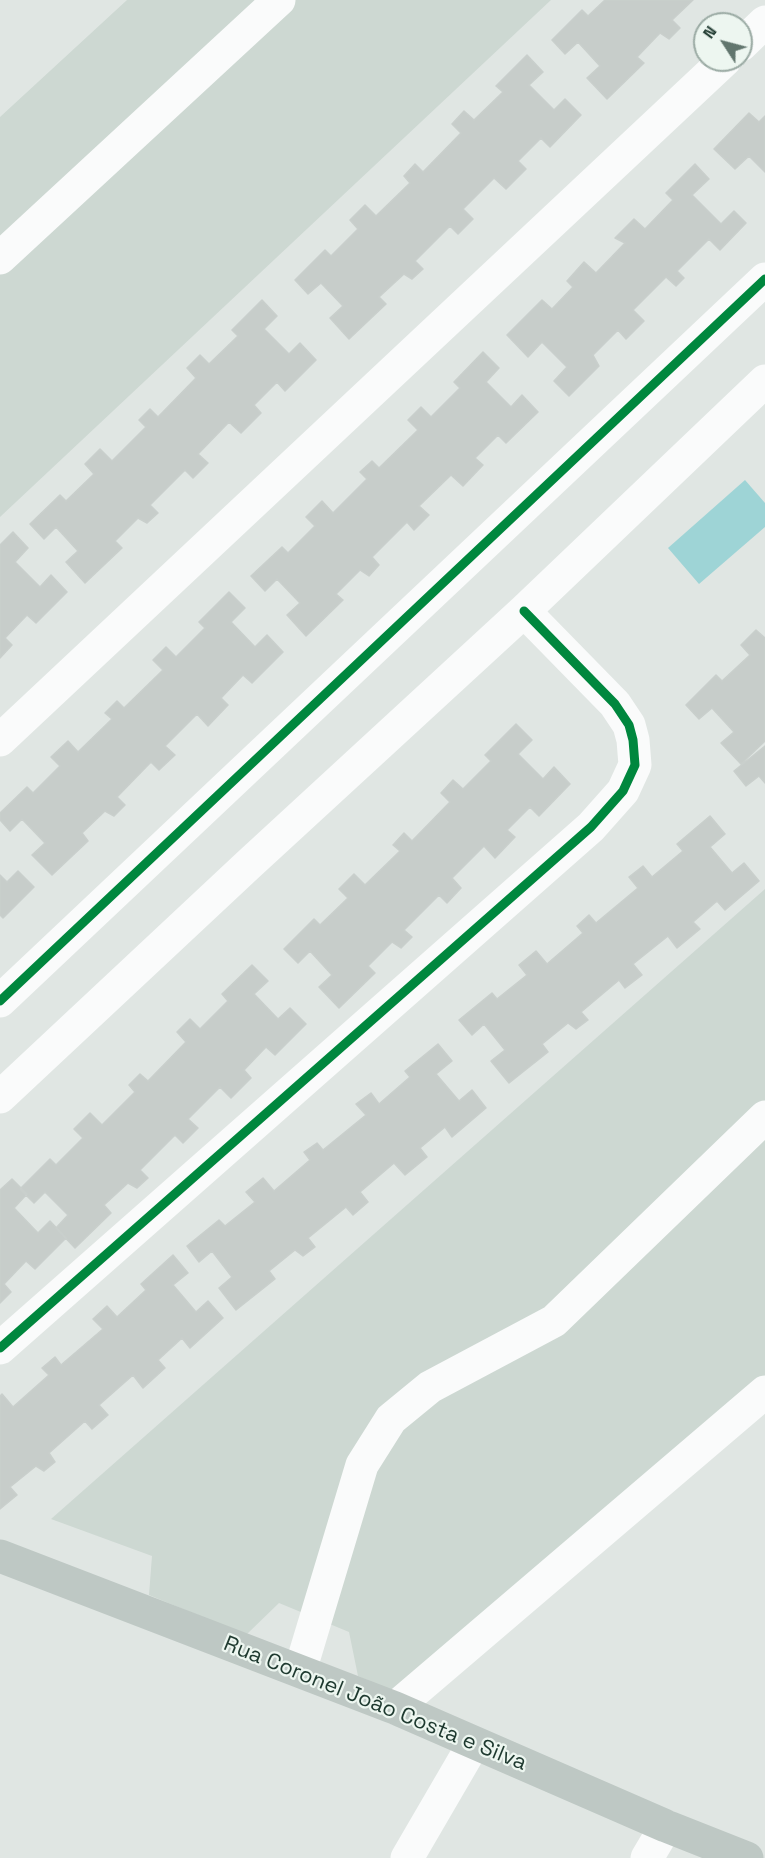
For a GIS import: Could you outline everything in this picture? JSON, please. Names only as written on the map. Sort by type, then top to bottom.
[{"type":"main road","name":"Rua Coronel João Costa e Silva","points":[[0,1556],[395,1708],[666,1826],[747,1858]]},
{"type":"street","points":[[0,258],[279,0]]},
{"type":"street","points":[[753,34],[765,22]]},
{"type":"street","points":[[0,740],[712,72]]},
{"type":"street","points":[[0,1002],[765,279]]},
{"type":"street","points":[[0,1097],[524,611],[765,381]]},
{"type":"street","points":[[0,1348],[591,827],[623,791],[635,765],[629,725],[615,704],[524,611]]},
{"type":"street","points":[[300,1671],[362,1465],[391,1419],[430,1387],[554,1321],[765,1117]]},
{"type":"street","points":[[395,1708],[761,1403]]},
{"type":"street","points":[[407,1858],[474,1743]]},
{"type":"street","points":[[647,1858],[666,1826]]},
{"type":"shaded area","points":[[127,0],[551,0],[0,517],[0,117]]},
{"type":"shaded area","points":[[765,889],[765,1379],[400,1694],[358,1676],[349,1632],[279,1603],[246,1635],[149,1595],[152,1556],[51,1519]]},
{"type":"water","points":[[745,480],[765,503],[765,527],[699,584],[668,548]]},
{"type":"building","points":[[605,0],[693,0],[672,20],[680,28],[669,39],[660,33],[637,57],[644,63],[607,99],[587,78],[600,66],[578,42],[565,54],[552,40],[582,10],[588,16]]},
{"type":"building","points":[[527,55],[543,72],[529,85],[554,110],[565,99],[581,115],[550,147],[541,138],[518,161],[526,169],[506,189],[494,178],[463,209],[473,219],[458,234],[450,226],[415,261],[423,269],[412,279],[404,274],[379,297],[386,304],[349,339],[330,318],[343,306],[321,283],[308,294],[295,280],[325,250],[331,256],[358,229],[350,220],[365,205],[376,216],[410,183],[404,176],[415,164],[423,172],[461,133],[452,124],[464,111],[474,120],[503,92],[496,86]]},
{"type":"building","points":[[749,113],[759,122],[765,116],[765,172],[749,156],[735,169],[714,149]]},
{"type":"building","points":[[695,164],[709,179],[692,195],[721,224],[734,211],[746,223],[720,250],[709,239],[677,271],[684,278],[676,286],[666,277],[633,310],[644,321],[626,339],[618,330],[593,355],[599,366],[569,396],[554,381],[567,367],[542,342],[528,357],[507,335],[542,300],[552,309],[573,287],[567,281],[584,262],[596,273],[625,243],[615,238],[634,219],[645,229],[673,200],[666,193]]},
{"type":"building","points":[[262,300],[277,316],[264,329],[289,354],[300,343],[316,360],[285,391],[277,382],[254,405],[261,413],[241,433],[229,422],[198,454],[208,463],[193,478],[185,470],[150,505],[158,513],[147,523],[138,518],[115,541],[122,548],[85,583],[66,562],[78,551],[56,527],[44,539],[30,524],[60,495],[66,501],[94,474],[85,464],[100,449],[112,461],[146,427],[139,420],[150,409],[158,417],[196,378],[187,368],[200,355],[209,364],[238,336],[232,330]]},
{"type":"building","points":[[483,352],[499,368],[486,382],[511,407],[522,395],[538,412],[506,443],[498,435],[475,458],[483,465],[463,486],[451,475],[419,506],[429,515],[414,530],[407,522],[372,557],[379,565],[369,576],[360,570],[336,594],[343,600],[306,636],[287,615],[300,603],[277,579],[265,591],[251,576],[282,547],[288,553],[315,526],[306,517],[322,501],[333,513],[367,479],[360,472],[372,461],[379,468],[418,430],[408,420],[421,407],[431,417],[460,388],[454,382]]},
{"type":"building","points":[[13,532],[28,548],[15,562],[40,587],[51,575],[67,592],[36,623],[27,615],[5,638],[12,645],[0,658],[0,545]]},
{"type":"building","points":[[229,592],[245,608],[231,622],[255,647],[267,635],[283,652],[252,683],[243,675],[221,698],[228,705],[208,726],[197,714],[165,746],[175,755],[159,770],[151,762],[117,797],[125,805],[114,816],[105,811],[82,833],[88,841],[52,875],[32,855],[45,843],[22,819],[10,831],[0,820],[0,813],[27,787],[33,793],[60,766],[51,757],[68,741],[78,752],[112,719],[105,713],[117,701],[124,708],[163,670],[153,660],[166,647],[176,657],[205,628],[199,622]]},
{"type":"building","points":[[756,630],[765,638],[765,741],[741,764],[721,743],[734,732],[712,708],[699,719],[686,705],[716,675],[722,681],[750,655],[741,645]]},
{"type":"building","points":[[516,724],[532,740],[518,754],[543,779],[554,767],[570,784],[539,816],[530,807],[507,830],[515,837],[495,858],[484,846],[452,878],[461,888],[447,903],[439,895],[404,930],[412,937],[401,948],[392,942],[368,966],[375,973],[339,1008],[319,987],[332,975],[310,951],[298,963],[284,949],[314,919],[320,925],[348,898],[339,889],[354,874],[365,885],[400,851],[393,845],[404,833],[412,841],[450,802],[441,793],[453,780],[463,789],[491,761],[485,755]]},
{"type":"building","points":[[765,746],[765,783],[759,776],[746,786],[734,771]]},
{"type":"building","points":[[710,816],[725,834],[710,847],[732,873],[744,863],[759,881],[725,910],[717,901],[693,922],[700,929],[677,948],[668,936],[633,964],[642,975],[625,988],[619,980],[581,1012],[588,1020],[576,1029],[568,1023],[542,1044],[548,1052],[509,1083],[491,1061],[505,1050],[484,1024],[472,1035],[459,1020],[492,993],[497,999],[527,975],[519,965],[536,951],[547,964],[583,933],[577,926],[589,915],[596,923],[638,888],[629,877],[643,866],[652,877],[683,851],[677,844]]},
{"type":"building","points":[[18,871],[34,887],[3,918],[0,915],[0,875],[7,882]]},
{"type":"building","points":[[252,965],[268,981],[254,994],[278,1019],[290,1008],[306,1024],[275,1055],[266,1047],[244,1070],[251,1078],[231,1098],[220,1087],[188,1119],[198,1128],[183,1143],[175,1135],[140,1170],[148,1178],[137,1188],[128,1183],[104,1205],[111,1213],[75,1248],[56,1228],[68,1215],[45,1192],[34,1203],[20,1189],[50,1159],[56,1165],[83,1138],[74,1129],[90,1113],[102,1125],[135,1092],[129,1085],[140,1074],[148,1081],[186,1042],[177,1032],[190,1019],[200,1029],[228,1001],[222,994]]},
{"type":"building","points":[[438,1044],[452,1061],[436,1074],[459,1101],[472,1090],[486,1108],[452,1137],[445,1127],[420,1148],[427,1157],[405,1175],[394,1163],[360,1192],[368,1202],[353,1215],[346,1207],[308,1238],[315,1247],[303,1256],[295,1250],[269,1271],[275,1279],[236,1310],[219,1288],[232,1277],[212,1251],[199,1262],[187,1246],[219,1220],[225,1226],[255,1202],[246,1192],[263,1178],[274,1191],[310,1160],[304,1152],[317,1143],[323,1150],[366,1115],[356,1104],[371,1093],[379,1104],[410,1077],[405,1071]]},
{"type":"building","points":[[12,1179],[27,1194],[14,1208],[38,1233],[50,1221],[66,1238],[35,1269],[26,1261],[4,1284],[11,1292],[0,1303],[0,1190]]},
{"type":"building","points":[[173,1255],[188,1273],[173,1285],[196,1312],[208,1301],[223,1318],[190,1348],[182,1338],[158,1360],[165,1368],[143,1388],[133,1375],[99,1405],[108,1415],[92,1429],[85,1421],[49,1453],[55,1462],[44,1471],[36,1466],[10,1487],[17,1495],[0,1509],[0,1396],[2,1394],[13,1407],[49,1375],[42,1368],[55,1357],[61,1365],[103,1329],[93,1319],[107,1306],[117,1317],[146,1290],[141,1284]]},
{"type":"cycle path","points":[[0,1001],[765,279]]},
{"type":"cycle path","points":[[0,1348],[591,827],[623,791],[635,765],[629,725],[615,704],[524,611]]}]
